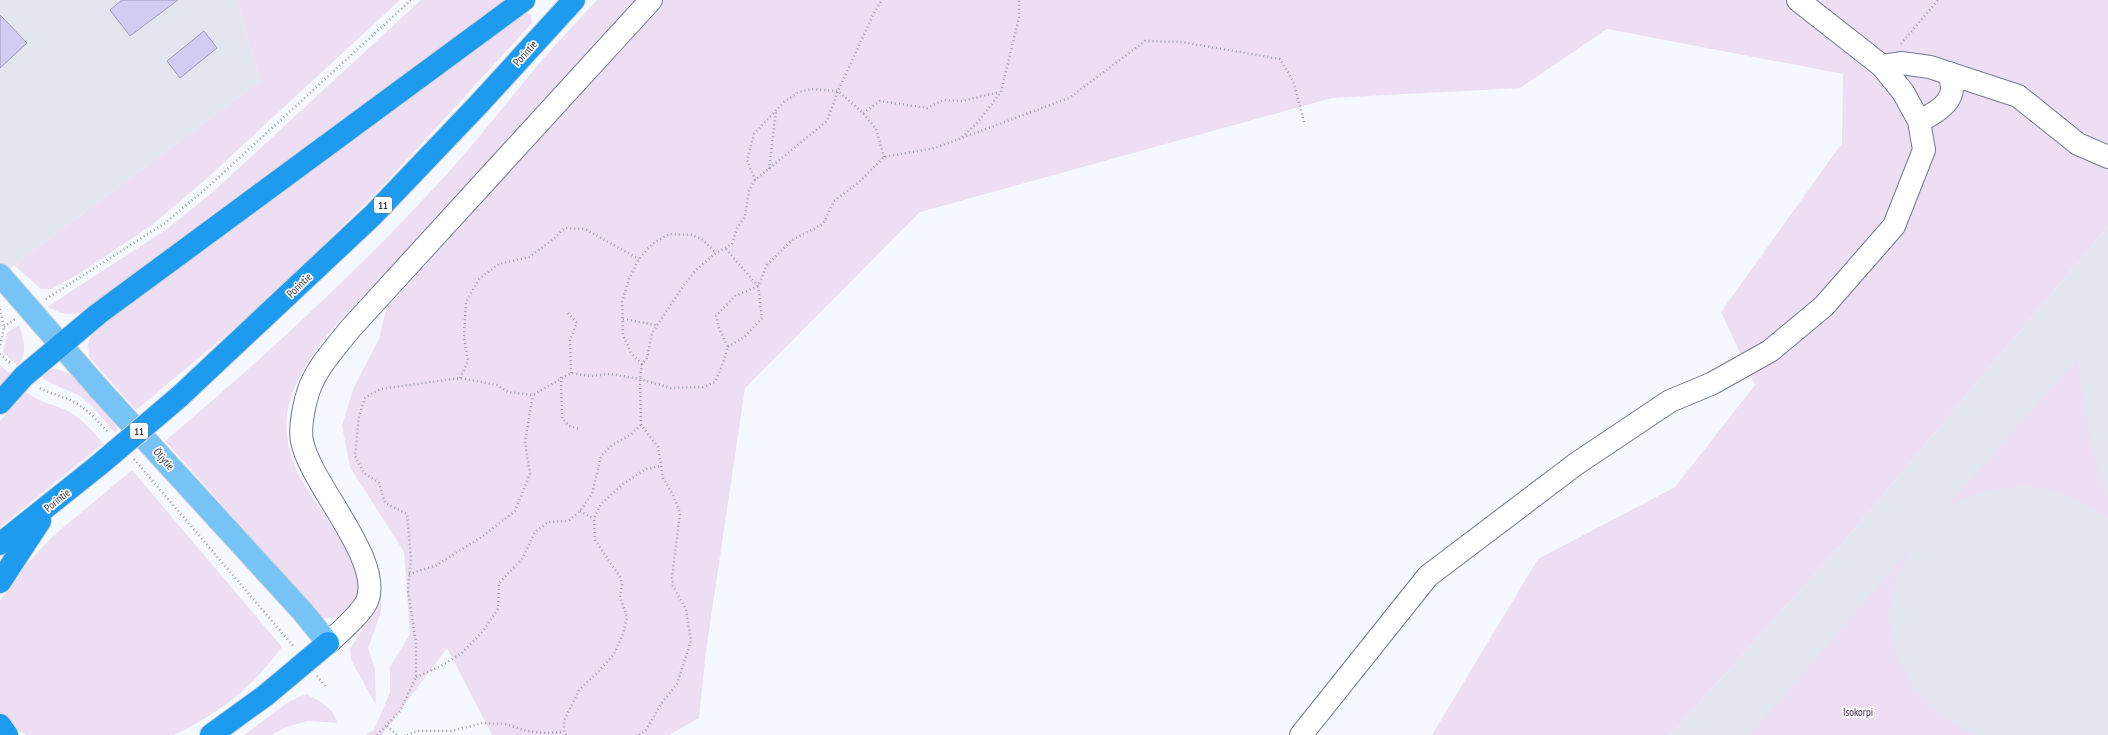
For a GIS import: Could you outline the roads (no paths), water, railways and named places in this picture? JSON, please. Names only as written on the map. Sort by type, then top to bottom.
[{"type":"highway","points":[[0,403],[24,376],[60,344],[98,314],[524,0]]},
{"type":"highway","name":"Porintie","points":[[0,544],[49,507],[179,397],[373,215],[477,106],[574,0]]},
{"type":"highway","points":[[0,582],[49,507]]},
{"type":"highway","points":[[211,735],[238,717],[307,662],[328,643]]},
{"type":"highway","points":[[0,725],[8,735]]},
{"type":"main road","name":"Öljytie","points":[[0,275],[60,344],[303,612],[328,643]]},
{"type":"lane","points":[[328,643],[350,622],[367,601],[370,581],[365,562],[311,465],[302,440],[304,411],[310,386],[326,360],[350,329],[651,0]]},
{"type":"lane","points":[[1301,735],[1428,576],[1576,464],[1670,401],[1711,384],[1770,351],[1824,306],[1894,226],[1924,150],[1919,121],[1903,92],[1882,66],[1798,0]]},
{"type":"lane","points":[[1882,66],[1900,64],[1930,67],[2018,96],[2078,144],[2108,157]]},
{"type":"lane","points":[[1919,121],[1935,113],[1945,102],[1952,90],[1949,73]]},
{"type":"park label","name":"Isokorpi","points":[[1858,712]]}]
